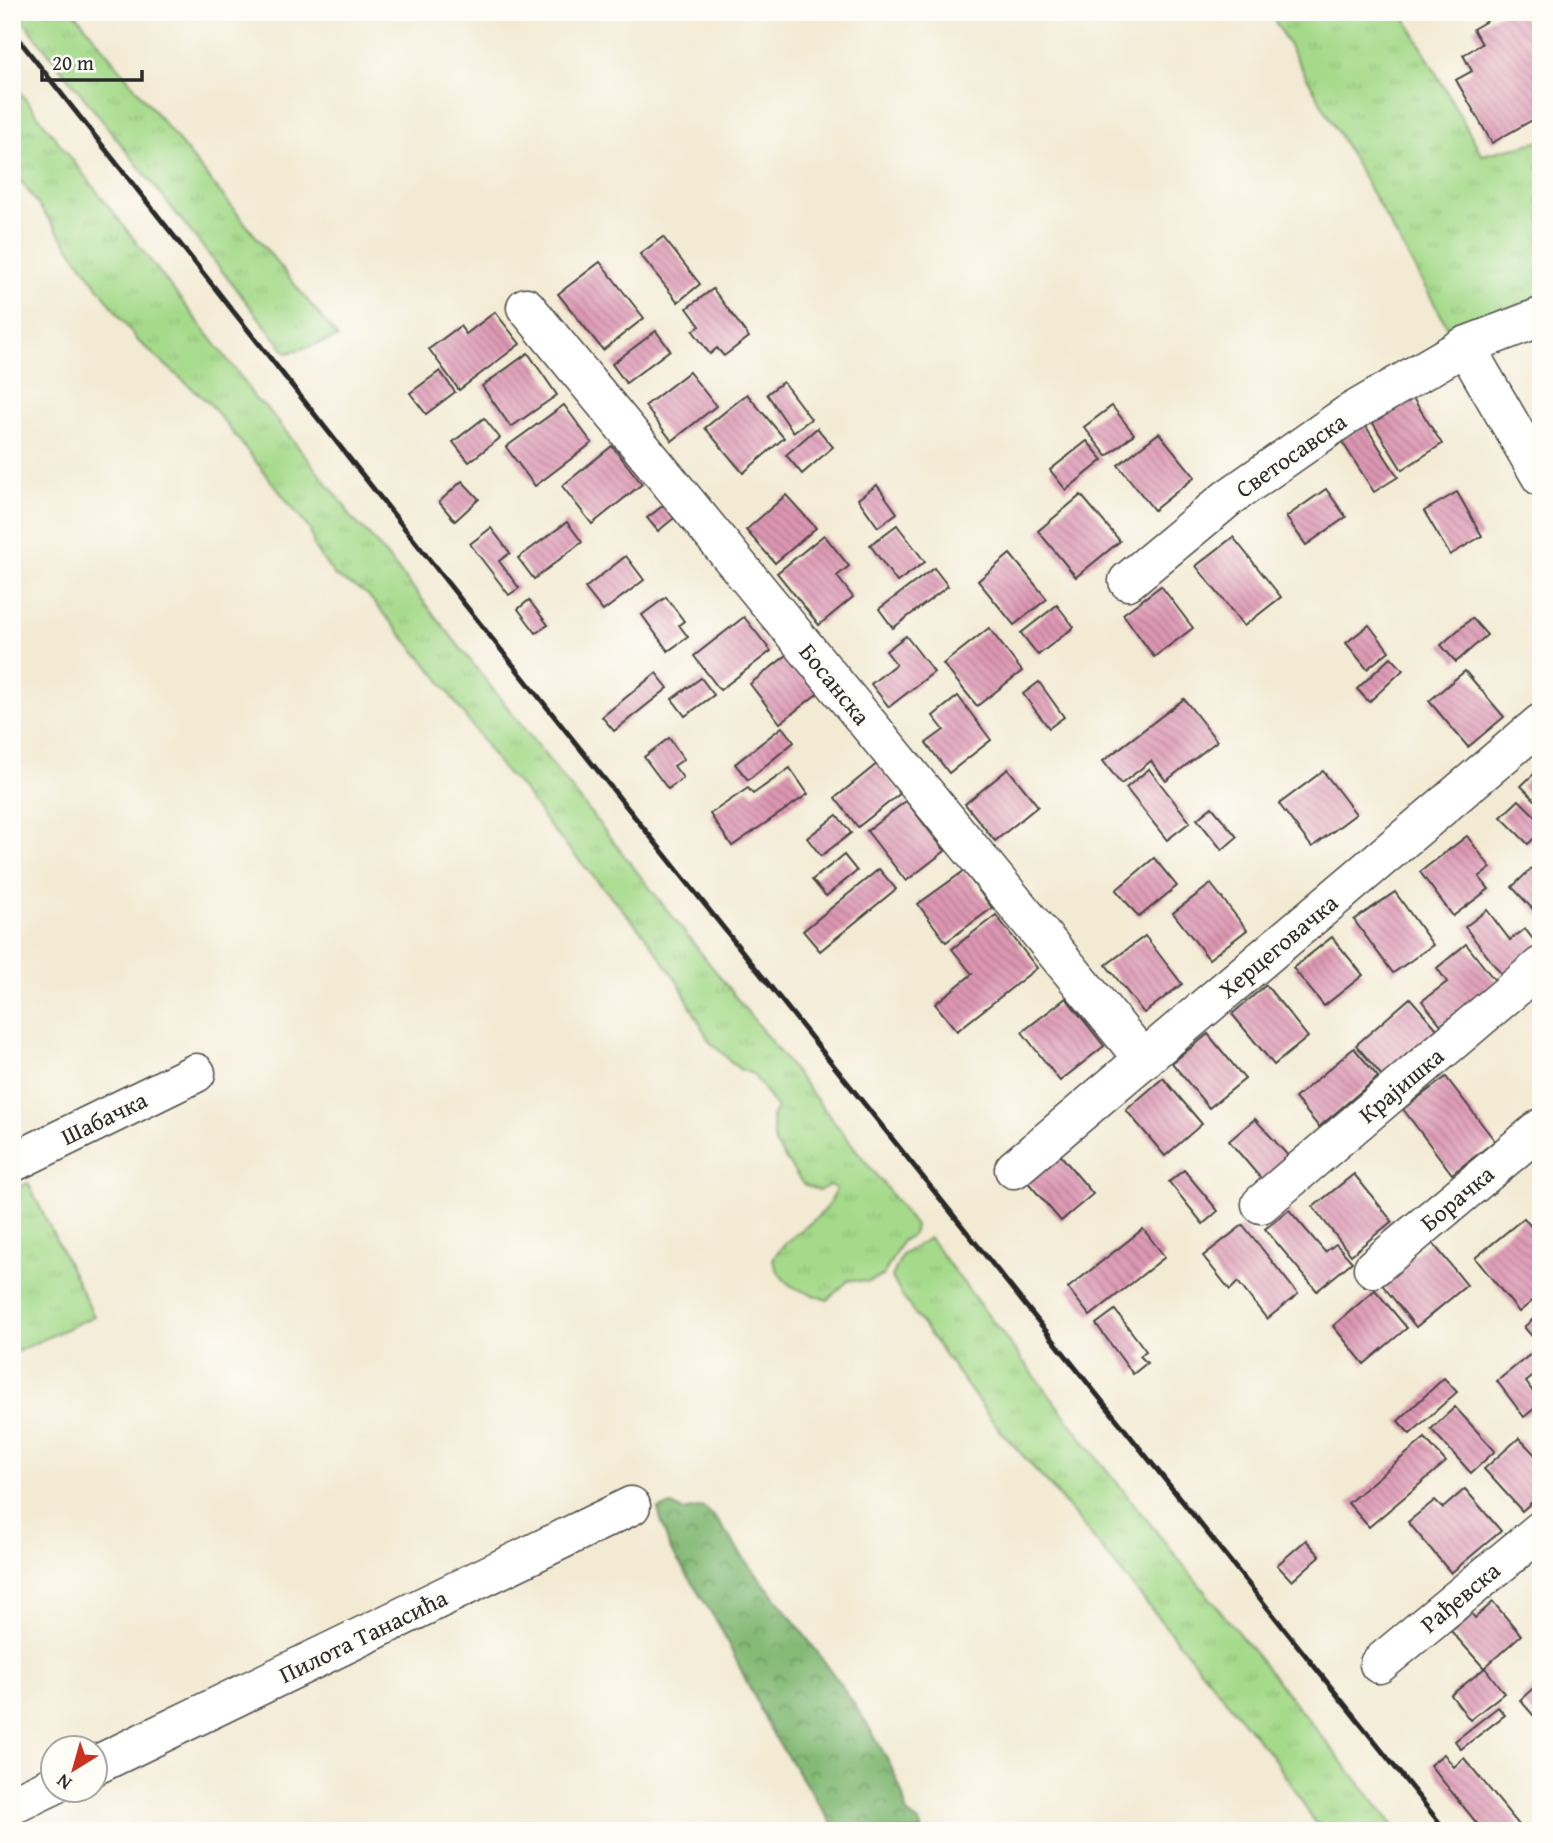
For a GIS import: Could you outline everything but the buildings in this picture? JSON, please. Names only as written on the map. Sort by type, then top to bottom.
[{"type":"street","name":"Босанска","points":[[527,307],[1144,1060]]},
{"type":"street","name":"Светосавска","points":[[1128,581],[1228,498],[1347,415],[1465,346],[1541,317]]},
{"type":"street","points":[[1465,346],[1541,477]]},
{"type":"street","name":"Херцеговачка","points":[[1014,1169],[1541,723]]},
{"type":"street","name":"Крајишка","points":[[1261,1204],[1541,966]]},
{"type":"street","name":"Шабачка","points":[[12,1163],[196,1073]]},
{"type":"street","name":"Борачка","points":[[1373,1268],[1541,1128]]},
{"type":"street","name":"Пилота Танасића","points":[[108,1759],[632,1506]]},
{"type":"street","name":"Рађевска","points":[[1379,1664],[1541,1530]]},
{"type":"street","points":[[12,1805],[38,1793]]},
{"type":"green space","points":[[16,12],[74,12],[338,338],[287,353]]},
{"type":"green space","points":[[1270,12],[1402,12],[1482,155],[1541,141],[1541,295],[1451,333]]},
{"type":"green space","points":[[12,82],[244,381],[255,399],[267,408],[345,506],[350,517],[370,536],[417,593],[915,1226],[913,1234],[902,1241],[883,1276],[867,1282],[849,1280],[827,1300],[801,1291],[782,1277],[773,1259],[780,1249],[825,1209],[836,1188],[829,1185],[819,1191],[803,1184],[775,1144],[772,1116],[777,1109],[753,1074],[739,1069],[709,1041],[678,982],[644,934],[549,826],[522,788],[504,771],[436,675],[367,594],[335,576],[315,549],[310,530],[210,404],[137,340],[12,169]]},
{"type":"green space","points":[[28,1183],[94,1316],[12,1354],[12,1191]]},
{"type":"green space","points":[[929,1238],[1101,1463],[1398,1831],[1328,1831],[1315,1822],[1275,1760],[1052,1488],[997,1427],[902,1296],[892,1277],[902,1255]]},
{"type":"green space","points":[[672,1505],[683,1511],[703,1507],[722,1527],[865,1721],[900,1786],[906,1812],[919,1823],[922,1831],[837,1831],[772,1733],[719,1625],[669,1547],[658,1509]]},
{"type":"railway","points":[[12,31],[466,606],[1446,1831]]}]
